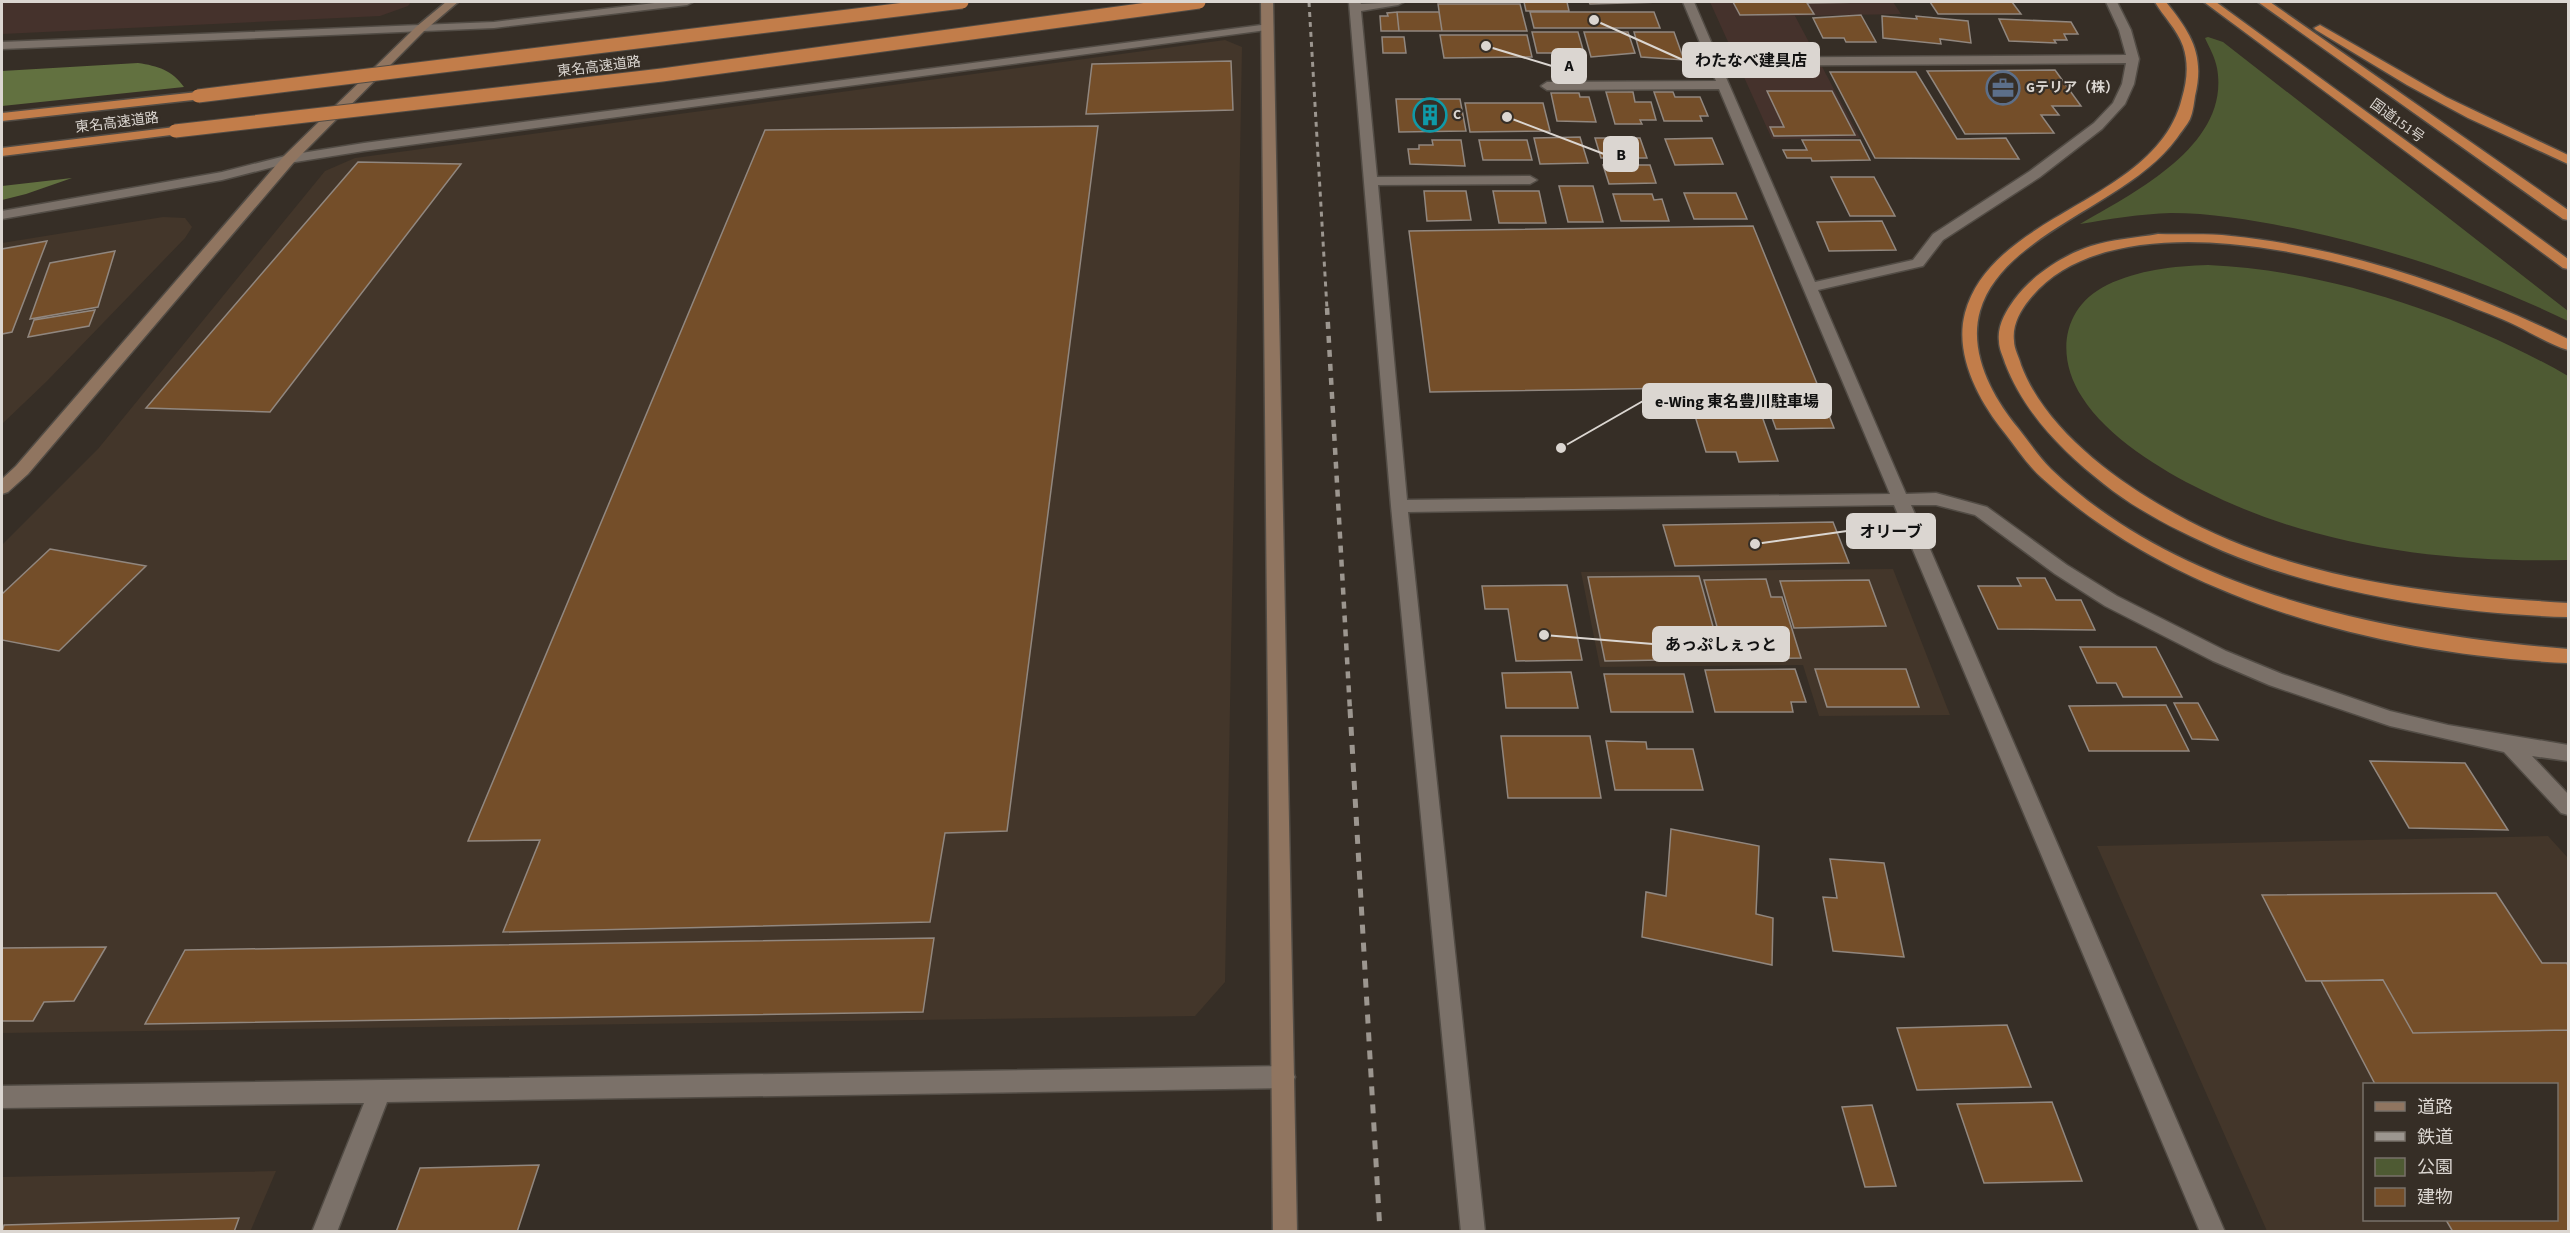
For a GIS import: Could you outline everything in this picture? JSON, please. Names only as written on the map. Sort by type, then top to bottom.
[{"type":"highway","name":"東名高速道路","points":[[2,117],[198,96],[962,2]]},
{"type":"highway","name":"東名高速道路","points":[[2,152],[662,75],[1199,2]]},
{"type":"highway","points":[[2160,2],[2184,36],[2193,60],[2192,88],[2187,113],[2174,137],[2153,158],[2117,185],[2028,243],[1998,268],[1983,287],[1972,310],[1970,335],[1974,363],[1984,390],[2000,417],[2019,446],[2048,477],[2084,504],[2134,539],[2174,561],[2227,585],[2278,605],[2337,622],[2459,646],[2519,654],[2568,656]]},
{"type":"highway","name":"国道151号","points":[[2209,2],[2568,265]]},
{"type":"highway","name":"国道151号","points":[[2263,2],[2568,216]]},
{"type":"highway","points":[[2277,11],[2314,24],[2398,77],[2477,120],[2568,160]]},
{"type":"highway","points":[[2568,345],[2520,321],[2450,293],[2356,263],[2265,246],[2188,237],[2118,242],[2086,251],[2058,264],[2021,299],[2011,317],[2006,342],[2025,393],[2047,422],[2071,447],[2099,472],[2183,525],[2234,549],[2333,580],[2448,601],[2568,610]]},
{"type":"street","points":[[2,488],[22,470],[289,159],[420,29],[453,2]]},
{"type":"street","points":[[2,46],[494,25],[687,2]]},
{"type":"street","points":[[1267,2],[1285,1232]]},
{"type":"street","points":[[1398,2],[1356,5],[1400,506],[1473,1232]]},
{"type":"street","points":[[1688,2],[2213,1232]]},
{"type":"street","points":[[1810,287],[1918,263],[1938,237],[2035,174],[2098,126],[2119,104],[2128,84],[2133,59],[2125,30],[2112,2]]},
{"type":"street","points":[[2,215],[222,176],[289,159],[376,145],[1269,27]]},
{"type":"street","points":[[1714,62],[2133,59]]},
{"type":"street","points":[[1547,86],[1723,85]]},
{"type":"street","points":[[1371,181],[1530,180]]},
{"type":"street","points":[[1400,506],[1936,499],[1977,509],[2101,596],[2176,637],[2249,669],[2334,701],[2422,728],[2511,747],[2568,753]]},
{"type":"street","points":[[2511,747],[2568,807]]},
{"type":"street","points":[[2,1097],[1283,1077]]},
{"type":"street","points":[[324,1232],[380,1091]]},
{"type":"shaded area","points":[[2,2],[411,2],[408,6],[380,16],[2,34]]},
{"type":"shaded area","points":[[1710,2],[1893,2],[1901,14],[1795,16],[1860,138],[1772,139]]},
{"type":"shaded area","points":[[1225,40],[1242,47],[1225,982],[1195,1016],[2,1033],[2,545],[98,449],[325,171],[355,158]]},
{"type":"shaded area","points":[[163,217],[185,218],[192,227],[185,238],[47,381],[2,424],[2,243]]},
{"type":"shaded area","points":[[1893,569],[1950,715],[1819,716],[1803,665],[1600,667],[1581,572]]},
{"type":"shaded area","points":[[2548,836],[2568,858],[2568,1231],[2267,1231],[2097,846]]},
{"type":"shaded area","points":[[276,1171],[250,1232],[2,1231],[2,1177]]},
{"type":"green space","points":[[2205,38],[2223,42],[2568,311],[2568,321],[2471,279],[2405,257],[2337,238],[2286,227],[2187,213],[2136,216],[2080,224],[2151,181],[2194,143],[2209,120],[2217,95],[2217,68]]},
{"type":"green space","points":[[138,63],[164,70],[175,76],[184,87],[2,106],[2,71]]},
{"type":"green space","points":[[72,178],[26,194],[2,200],[2,186]]},
{"type":"green space","points":[[2208,265],[2301,276],[2348,286],[2394,300],[2485,334],[2568,376],[2568,560],[2474,558],[2427,554],[2335,538],[2289,525],[2202,490],[2169,473],[2120,439],[2093,412],[2074,382],[2068,366],[2066,350],[2072,320],[2080,307],[2092,295],[2119,280],[2156,270]]},
{"type":"building","points":[[1524,2],[1567,2],[1569,11],[1526,11]]},
{"type":"building","points":[[1589,2],[1662,2],[1590,4]]},
{"type":"building","points":[[1733,2],[1867,2],[1807,3],[1814,14],[1740,15]]},
{"type":"building","points":[[1930,2],[2012,2],[2021,14],[1938,14]]},
{"type":"building","points":[[1438,4],[1520,4],[1527,31],[1442,31]]},
{"type":"building","points":[[1397,12],[1399,31],[1381,31],[1380,16],[1388,16],[1387,13]]},
{"type":"building","points":[[1397,12],[1439,12],[1442,31],[1399,31]]},
{"type":"building","points":[[1530,12],[1654,12],[1660,28],[1534,28]]},
{"type":"building","points":[[1861,15],[1876,42],[1846,42],[1844,38],[1823,38],[1813,18]]},
{"type":"building","points":[[1882,16],[1917,19],[1916,16],[1968,21],[1971,43],[1940,39],[1941,44],[1883,38]]},
{"type":"building","points":[[1999,19],[2071,22],[2078,34],[2064,34],[2067,40],[2054,40],[2056,43],[2009,41]]},
{"type":"building","points":[[1532,32],[1578,32],[1584,53],[1537,53]]},
{"type":"building","points":[[1584,32],[1628,32],[1635,53],[1591,57]]},
{"type":"building","points":[[1634,32],[1674,32],[1684,60],[1641,57]]},
{"type":"building","points":[[1440,35],[1527,35],[1532,57],[1444,58]]},
{"type":"building","points":[[1382,37],[1404,37],[1406,53],[1383,53]]},
{"type":"building","points":[[1231,61],[1233,110],[1086,114],[1092,64]]},
{"type":"building","name":"Gテリア（株）","points":[[2055,70],[2081,106],[2052,106],[2059,115],[2041,115],[2054,133],[1965,134],[1927,71]]},
{"type":"building","points":[[1830,72],[1916,72],[1957,139],[2006,138],[2019,159],[1875,158]]},
{"type":"building","points":[[1767,91],[1832,91],[1855,135],[1774,136],[1770,127],[1784,127]]},
{"type":"building","points":[[1606,92],[1633,92],[1635,102],[1651,102],[1656,120],[1640,120],[1642,124],[1615,124]]},
{"type":"building","points":[[1654,92],[1673,92],[1675,97],[1700,97],[1708,116],[1700,116],[1702,121],[1664,121]]},
{"type":"building","points":[[1551,93],[1579,93],[1580,97],[1589,97],[1596,122],[1557,121]]},
{"type":"building","name":"C","points":[[1396,99],[1460,99],[1466,131],[1399,132]]},
{"type":"building","points":[[1465,103],[1543,103],[1550,131],[1470,132]]},
{"type":"building","points":[[1098,126],[1007,831],[945,833],[930,922],[503,932],[540,840],[468,841],[765,130]]},
{"type":"building","points":[[1580,137],[1588,163],[1540,164],[1534,138]]},
{"type":"building","points":[[1595,138],[1640,138],[1647,158],[1601,158]]},
{"type":"building","points":[[1712,138],[1723,164],[1675,165],[1665,139]]},
{"type":"building","points":[[1432,140],[1461,140],[1465,166],[1410,164],[1408,149],[1419,149],[1419,145],[1433,145]]},
{"type":"building","points":[[1479,140],[1527,140],[1532,160],[1483,160]]},
{"type":"building","points":[[1802,140],[1860,140],[1870,160],[1812,161],[1811,158],[1787,158],[1783,150],[1807,150]]},
{"type":"building","points":[[358,162],[461,164],[270,412],[146,408]]},
{"type":"building","points":[[1603,165],[1650,165],[1656,183],[1609,184]]},
{"type":"building","points":[[1831,177],[1874,177],[1895,216],[1850,216]]},
{"type":"building","points":[[1559,186],[1593,186],[1603,222],[1568,222]]},
{"type":"building","points":[[1424,191],[1466,191],[1471,220],[1427,221]]},
{"type":"building","points":[[1493,191],[1539,191],[1546,223],[1499,223]]},
{"type":"building","points":[[1684,193],[1736,193],[1747,219],[1694,219]]},
{"type":"building","points":[[1613,194],[1652,194],[1654,200],[1662,199],[1669,221],[1621,221]]},
{"type":"building","points":[[1882,221],[1896,250],[1829,251],[1817,222]]},
{"type":"building","points":[[1753,226],[1818,386],[1430,392],[1409,231]]},
{"type":"building","points":[[47,241],[12,332],[2,334],[2,249]]},
{"type":"building","points":[[115,251],[98,307],[30,319],[50,263]]},
{"type":"building","points":[[95,310],[89,326],[28,337],[34,320]]},
{"type":"building","points":[[1823,400],[1834,428],[1776,429],[1766,401]]},
{"type":"building","points":[[1758,405],[1778,461],[1739,462],[1736,452],[1706,452],[1692,406]]},
{"type":"building","points":[[1833,522],[1849,563],[1675,566],[1663,525]]},
{"type":"building","points":[[50,549],[146,566],[59,651],[2,640],[2,594]]},
{"type":"building","points":[[1699,576],[1722,659],[1605,661],[1588,577]]},
{"type":"building","points":[[2017,578],[2045,578],[2056,600],[2081,600],[2095,630],[1998,629],[1978,586],[2021,586]]},
{"type":"building","points":[[1766,579],[1771,597],[1782,597],[1801,658],[1726,659],[1704,580]]},
{"type":"building","points":[[1869,580],[1886,626],[1794,628],[1780,581]]},
{"type":"building","points":[[1567,585],[1582,660],[1516,661],[1508,609],[1485,609],[1482,586]]},
{"type":"building","points":[[2080,647],[2156,647],[2182,697],[2123,697],[2116,683],[2097,683]]},
{"type":"building","points":[[1795,669],[1806,702],[1791,702],[1793,712],[1715,712],[1705,670]]},
{"type":"building","points":[[1815,669],[1906,669],[1919,707],[1827,707]]},
{"type":"building","points":[[1571,672],[1578,708],[1506,708],[1502,673]]},
{"type":"building","points":[[1604,674],[1684,674],[1693,712],[1611,712]]},
{"type":"building","points":[[2174,703],[2198,703],[2218,740],[2192,739]]},
{"type":"building","points":[[2166,705],[2189,751],[2089,751],[2069,706]]},
{"type":"building","points":[[1501,736],[1590,736],[1601,798],[1508,798]]},
{"type":"building","points":[[1606,741],[1646,742],[1647,749],[1693,749],[1703,790],[1615,790]]},
{"type":"building","points":[[2370,761],[2465,763],[2508,830],[2409,828]]},
{"type":"building","points":[[1671,829],[1759,846],[1756,914],[1773,918],[1772,965],[1642,937],[1646,892],[1666,896]]},
{"type":"building","points":[[1830,859],[1884,863],[1904,957],[1833,951],[1823,897],[1837,898]]},
{"type":"building","points":[[2496,893],[2542,963],[2567,963],[2568,1030],[2413,1033],[2383,980],[2306,981],[2262,895]]},
{"type":"building","points":[[934,938],[923,1012],[145,1024],[185,950]]},
{"type":"building","points":[[106,947],[74,1001],[44,1002],[33,1021],[2,1021],[2,948]]},
{"type":"building","points":[[2383,980],[2413,1033],[2568,1030],[2568,1232],[2453,1232],[2447,1221],[2558,1221],[2558,1083],[2374,1083],[2321,981]]},
{"type":"building","points":[[2007,1025],[2031,1087],[1917,1090],[1897,1028]]},
{"type":"building","points":[[2052,1102],[2082,1181],[1984,1183],[1957,1104]]},
{"type":"building","points":[[1872,1105],[1896,1186],[1865,1187],[1842,1107]]},
{"type":"building","points":[[539,1165],[517,1232],[396,1232],[420,1168]]},
{"type":"building","points":[[239,1218],[234,1232],[2,1232],[4,1225]]},
{"type":"railway","points":[[1309,2],[1327,309]]},
{"type":"railway","points":[[1327,308],[1350,711]]},
{"type":"railway","points":[[1350,709],[1380,1232]]},
{"type":"place","name":"わたなべ建具店","points":[[1594,20]]},
{"type":"place","name":"A","points":[[1486,46]]},
{"type":"place","name":"Gテリア（株）","points":[[2003,88]]},
{"type":"place","name":"C","points":[[1430,115]]},
{"type":"place","name":"B","points":[[1507,117]]},
{"type":"place","name":"e-Wing 東名豊川駐車場","points":[[1561,448]]},
{"type":"place","name":"オリーブ","points":[[1755,544]]},
{"type":"place","name":"あっぷしぇっと","points":[[1544,635]]}]
